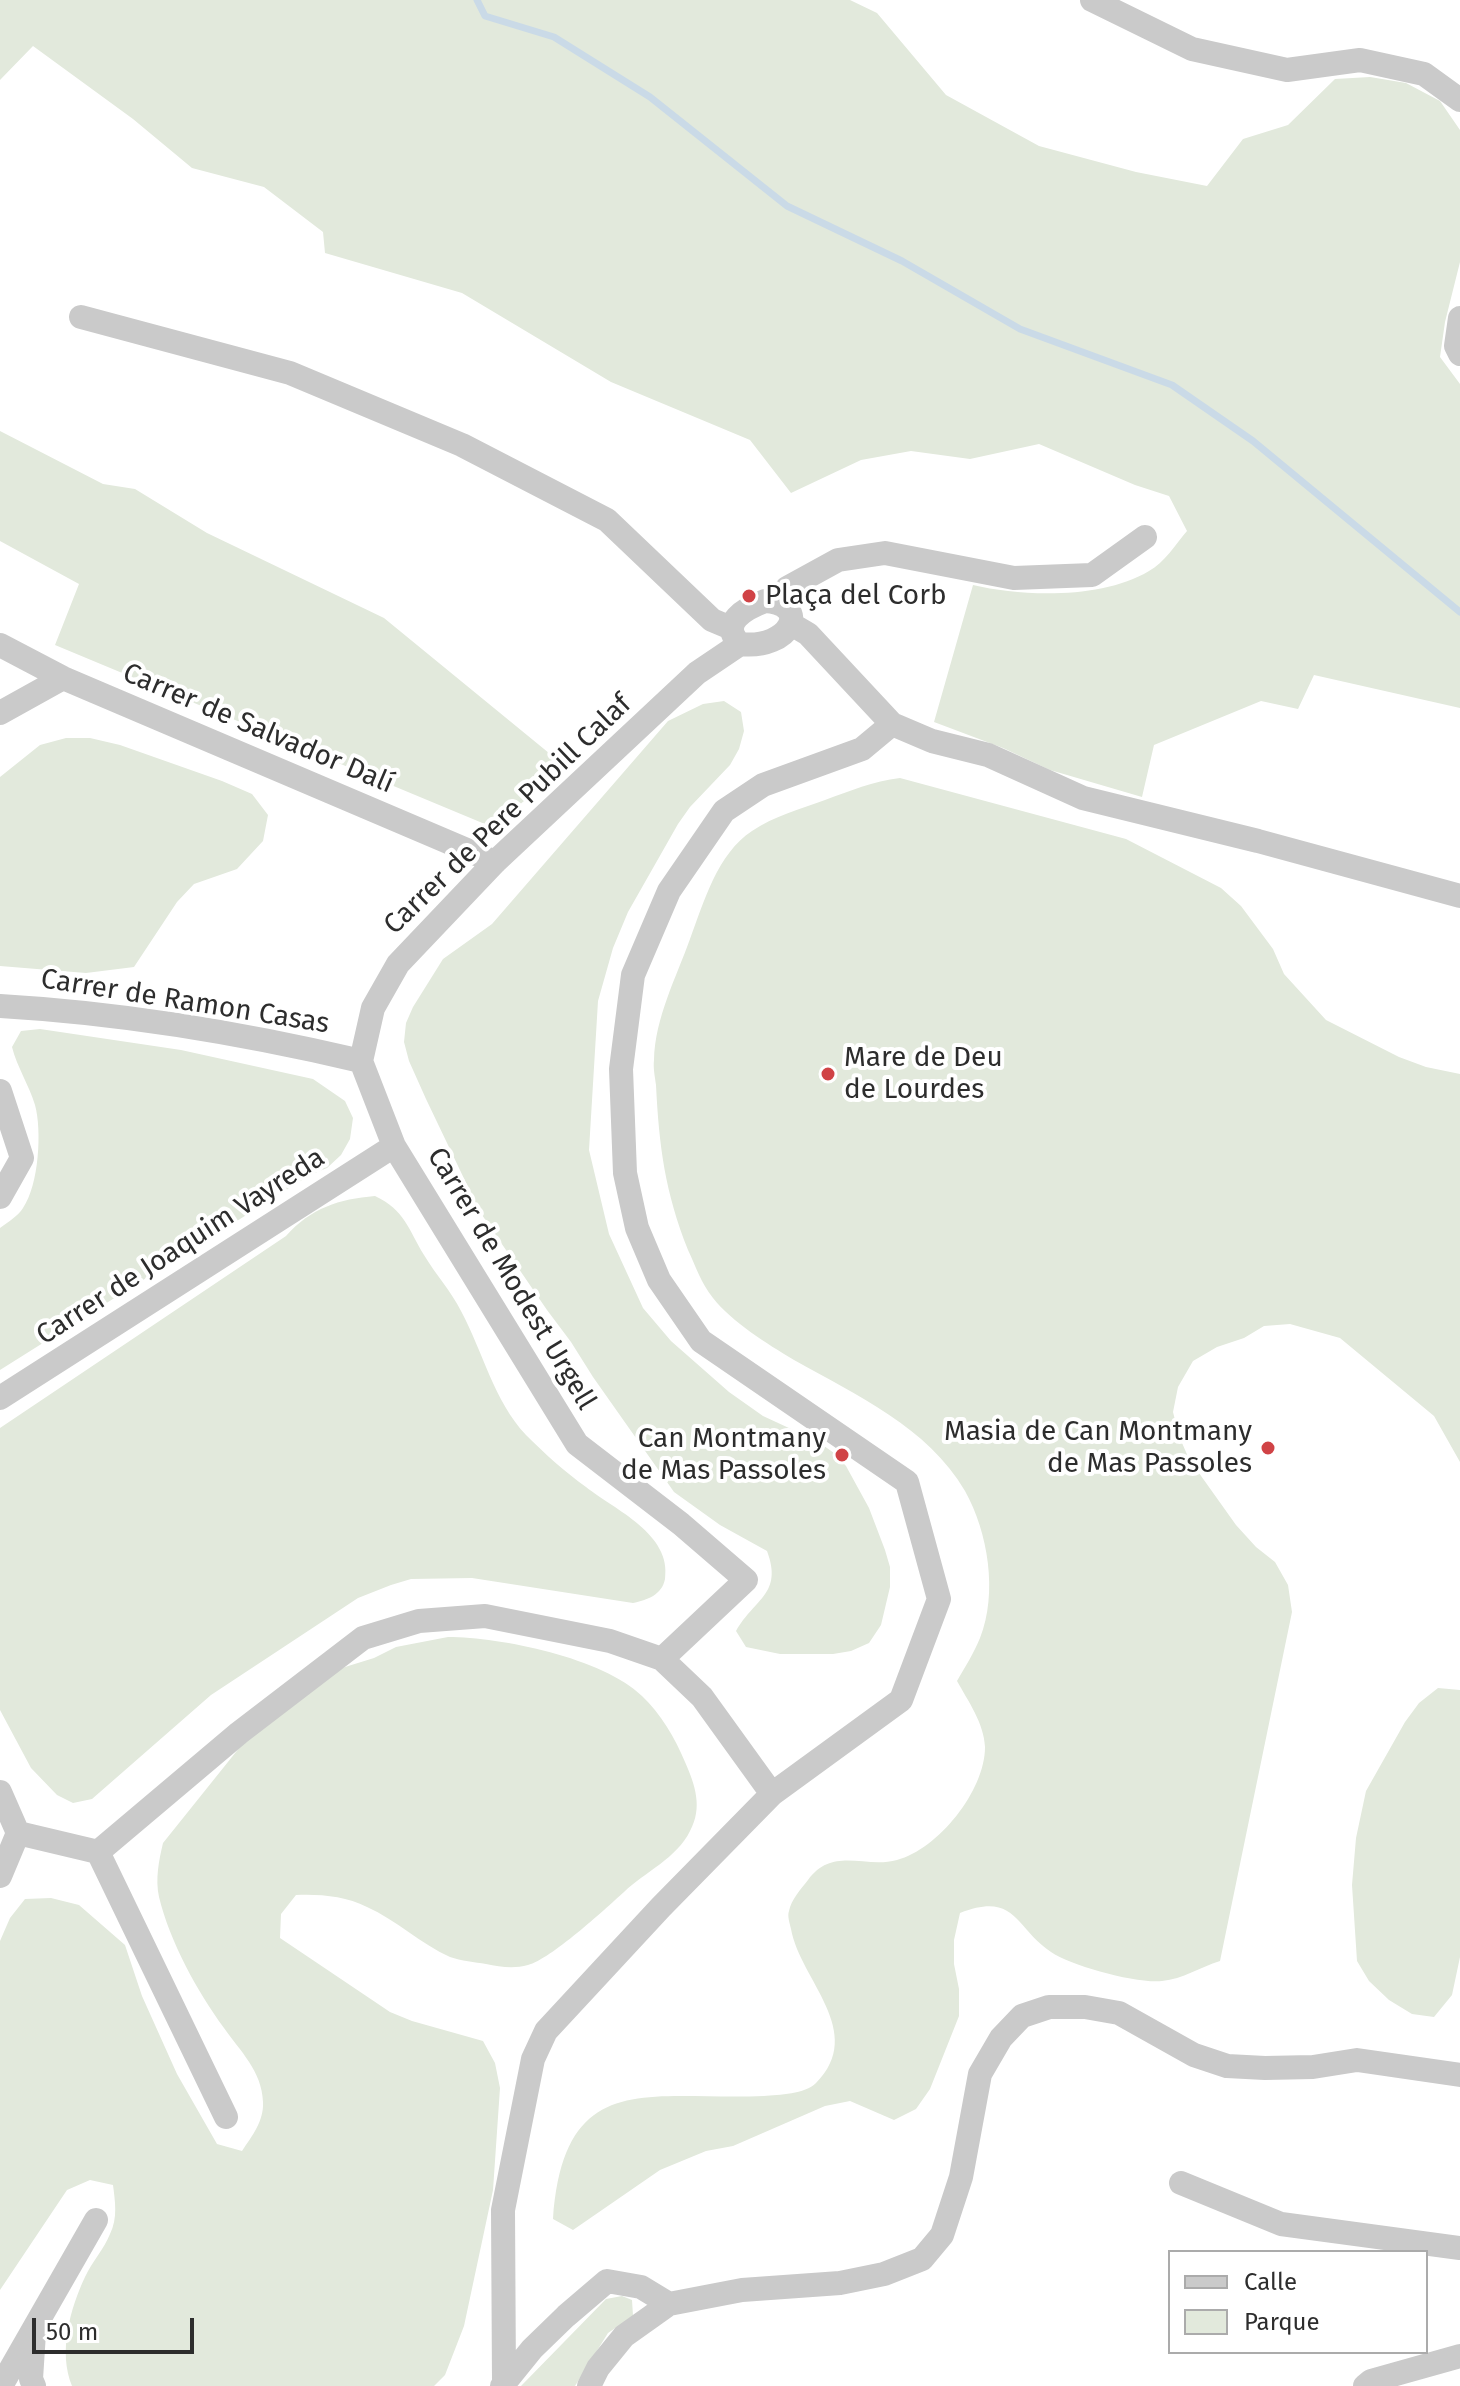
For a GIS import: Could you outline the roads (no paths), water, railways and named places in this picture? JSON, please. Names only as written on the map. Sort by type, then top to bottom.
[{"type":"street","points":[[1092,0],[1192,49],[1287,70],[1360,60],[1424,74],[1460,100]]},
{"type":"street","points":[[81,317],[290,373],[462,445],[607,520],[712,620],[736,636],[767,643],[780,637],[791,624],[790,615],[777,602],[765,601],[735,618],[736,636]]},
{"type":"street","points":[[1460,318],[1456,346],[1460,354]]},
{"type":"street","points":[[777,602],[787,588],[838,560],[885,553],[1014,578],[1092,575],[1145,537]]},
{"type":"street","points":[[791,624],[808,634],[892,724],[932,741],[988,755],[1083,798],[1460,896]]},
{"type":"street","name":"Carrer de Pere Pubill Calaf","points":[[361,1061],[373,1008],[398,964],[495,862],[736,636]]},
{"type":"street","name":"Carrer de Salvador Dalí","points":[[0,645],[63,678],[495,862]]},
{"type":"street","points":[[0,713],[63,678]]},
{"type":"street","points":[[503,2385],[503,2210],[533,2059],[546,2031],[772,1794],[901,1700],[939,1599],[907,1482],[701,1341],[659,1280],[637,1228],[625,1173],[621,1069],[633,975],[669,891],[724,811],[763,785],[862,749],[892,724]]},
{"type":"street","name":"Carrer de Ramon Casas","points":[[0,1006],[82,1011],[287,1043],[361,1061]]},
{"type":"street","name":"Carrer de Modest Urgell","points":[[361,1061],[394,1146],[577,1444],[681,1524],[746,1580],[662,1659]]},
{"type":"street","points":[[0,1091],[22,1158],[0,1197]]},
{"type":"street","name":"Carrer de Joaquim Vayreda","points":[[0,1398],[394,1146]]},
{"type":"street","points":[[98,1852],[239,1733],[363,1638],[419,1621],[485,1616],[610,1641],[662,1659],[702,1697],[772,1794]]},
{"type":"street","points":[[0,1792],[18,1833],[0,1876]]},
{"type":"street","points":[[18,1833],[98,1852]]},
{"type":"street","points":[[98,1852],[226,2117]]},
{"type":"street","points":[[589,2386],[598,2368],[624,2336],[669,2304],[742,2290],[840,2283],[884,2274],[922,2259],[942,2235],[961,2177],[980,2074],[1001,2038],[1022,2016],[1049,2007],[1085,2007],[1119,2013],[1194,2055],[1227,2066],[1289,2068],[1357,2060],[1460,2075]]},
{"type":"street","points":[[1181,2183],[1281,2224],[1460,2248]]},
{"type":"street","points":[[1,2386],[96,2220]]},
{"type":"street","points":[[503,2385],[532,2349],[607,2281],[641,2287],[669,2304]]},
{"type":"street","points":[[34,2325],[31,2379],[34,2386]]},
{"type":"street","points":[[1365,2386],[1371,2381],[1417,2378],[1460,2356]]},
{"type":"waterway","points":[[477,0],[485,16],[554,37],[650,97],[787,206],[902,261],[1020,329],[1172,385],[1253,441],[1460,612]]},
{"type":"place","name":"Plaça del Corb","points":[[749,596]]},
{"type":"place","name":"Mare de Deu de Lourdes","points":[[828,1074]]},
{"type":"place","name":"Masia de Can Montmany de Mas Passoles","points":[[1268,1448]]},
{"type":"place","name":"Can Montmany de Mas Passoles","points":[[842,1455]]}]
